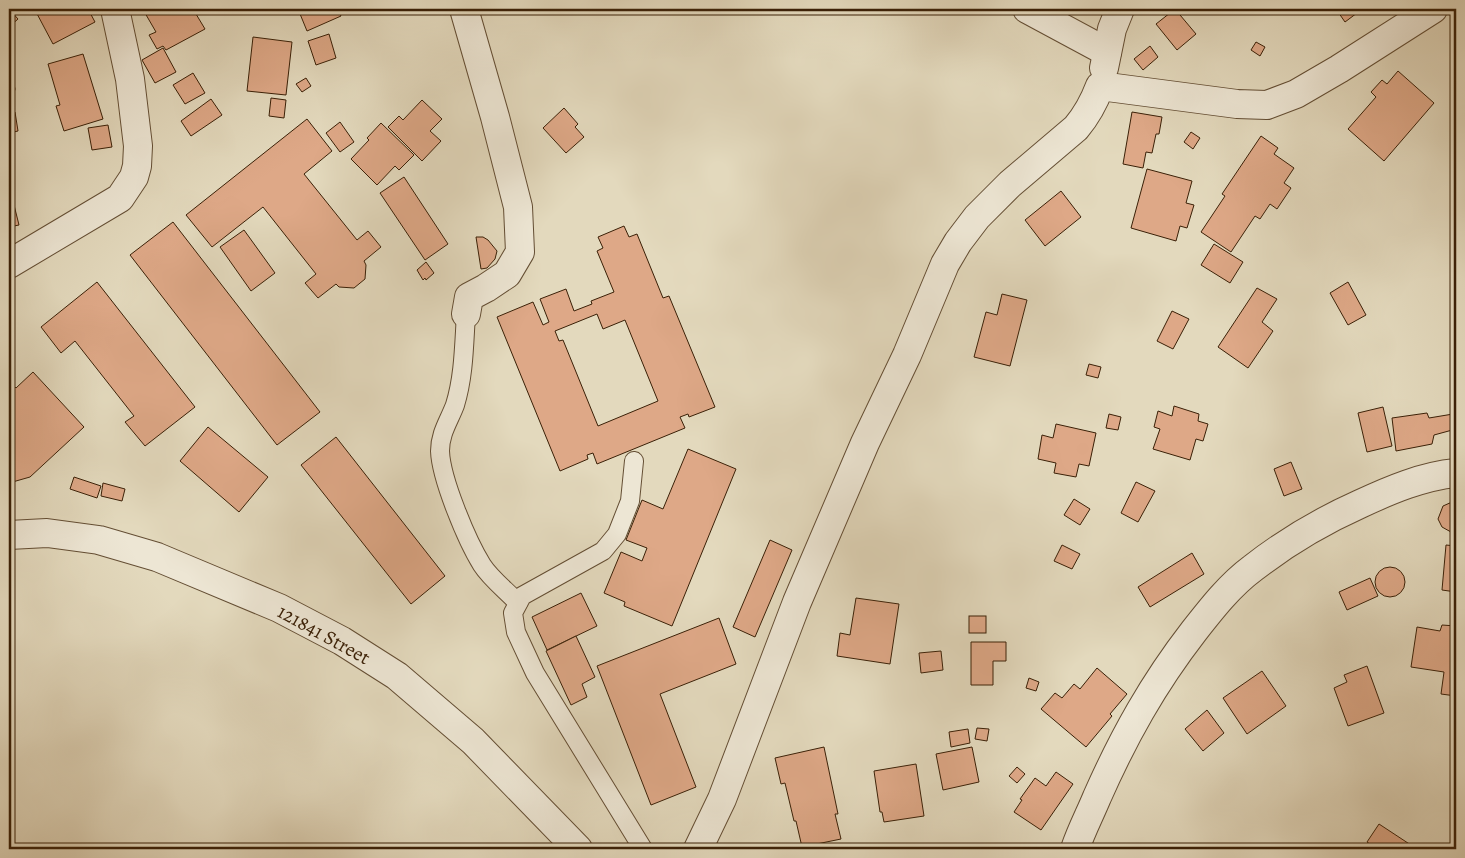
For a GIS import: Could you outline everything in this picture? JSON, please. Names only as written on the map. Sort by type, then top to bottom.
[{"type":"street","points":[[9,264],[120,198],[134,177],[137,166],[138,146],[130,80],[115,9]]},
{"type":"street","points":[[464,9],[518,207],[520,252],[507,274],[469,297],[466,314]]},
{"type":"street","points":[[1027,9],[1107,52]]},
{"type":"street","points":[[698,849],[722,799],[797,602],[865,443],[907,355],[945,264],[958,242],[977,217],[1010,184],[1061,142],[1084,119],[1093,104],[1100,86],[1112,28],[1120,9]]},
{"type":"street","points":[[1100,86],[1237,104],[1267,104],[1296,94],[1433,9]]},
{"type":"street","points":[[1075,849],[1122,744],[1142,705],[1173,658],[1218,600],[1252,568],[1290,542],[1341,513],[1388,491],[1439,475],[1456,473]]},
{"type":"street","name":"121841 Street","points":[[9,536],[47,533],[99,540],[157,557],[279,608],[342,641],[398,676],[473,742],[578,849]]},
{"type":"lane","points":[[466,314],[463,362],[458,390],[455,404],[442,434],[440,452],[450,491],[466,538],[483,566],[518,603]]},
{"type":"lane","points":[[634,462],[630,501],[617,534],[603,551],[522,596],[513,613],[516,632],[535,673],[642,849]]},
{"type":"building","points":[[9,9],[18,19],[9,27]]},
{"type":"building","points":[[88,9],[95,22],[53,44],[35,10]]},
{"type":"building","points":[[153,9],[193,9],[205,29],[166,50],[163,46],[157,49],[149,35],[156,32],[145,13]]},
{"type":"building","points":[[298,9],[338,9],[341,16],[307,31]]},
{"type":"building","points":[[1175,9],[1196,34],[1177,50],[1156,24]]},
{"type":"building","points":[[1336,9],[1361,9],[1361,10],[1345,22]]},
{"type":"building","points":[[329,34],[336,58],[316,65],[308,41]]},
{"type":"building","points":[[253,37],[292,42],[286,95],[247,91]]},
{"type":"building","points":[[1256,42],[1265,47],[1260,56],[1251,50]]},
{"type":"building","points":[[1150,46],[1158,57],[1143,70],[1134,59]]},
{"type":"building","points":[[163,48],[176,72],[155,83],[142,60]]},
{"type":"building","points":[[83,54],[103,119],[64,131],[56,106],[60,105],[48,64]]},
{"type":"building","points":[[1398,71],[1434,103],[1384,161],[1348,129],[1376,97],[1371,92],[1382,80],[1387,84]]},
{"type":"building","points":[[193,73],[205,93],[185,104],[173,85]]},
{"type":"building","points":[[9,76],[13,80],[15,89],[9,98]]},
{"type":"building","points":[[306,78],[311,86],[302,92],[296,84]]},
{"type":"building","points":[[271,98],[286,100],[284,118],[269,116]]},
{"type":"building","points":[[211,99],[222,115],[191,136],[181,121]]},
{"type":"building","points":[[422,100],[442,119],[430,131],[441,141],[422,161],[388,127],[399,116],[403,120]]},
{"type":"building","points":[[564,108],[578,124],[575,127],[584,137],[566,153],[543,128]]},
{"type":"building","points":[[15,112],[18,131],[9,133],[9,113]]},
{"type":"building","points":[[1132,112],[1162,117],[1159,134],[1156,134],[1152,153],[1146,152],[1143,168],[1123,164]]},
{"type":"building","points":[[307,119],[332,151],[304,174],[357,240],[368,231],[381,247],[364,261],[366,265],[365,279],[354,288],[339,287],[336,284],[318,298],[305,283],[316,274],[263,207],[212,247],[186,215]]},
{"type":"building","points":[[340,122],[354,142],[340,152],[326,133]]},
{"type":"building","points":[[381,123],[414,155],[399,170],[395,166],[377,185],[351,159],[369,140],[367,138]]},
{"type":"building","points":[[108,125],[112,147],[92,150],[88,128]]},
{"type":"building","points":[[1191,132],[1200,138],[1193,149],[1184,142]]},
{"type":"building","points":[[1261,136],[1278,148],[1274,154],[1294,168],[1284,183],[1291,188],[1277,209],[1270,204],[1260,219],[1255,216],[1231,252],[1201,232],[1225,196],[1222,194]]},
{"type":"building","points":[[1147,169],[1192,181],[1186,203],[1194,205],[1187,228],[1180,226],[1176,241],[1131,228]]},
{"type":"building","points":[[404,177],[448,244],[425,260],[380,193]]},
{"type":"building","points":[[9,185],[19,225],[9,227]]},
{"type":"building","points":[[1061,191],[1081,217],[1045,246],[1025,220]]},
{"type":"building","points":[[1456,218],[1456,256],[1455,256]]},
{"type":"building","points":[[173,222],[320,412],[277,445],[130,255]]},
{"type":"building","points":[[624,226],[629,237],[637,234],[663,298],[669,296],[715,407],[689,417],[688,414],[680,417],[685,428],[597,464],[593,453],[587,455],[588,459],[560,471],[497,317],[533,302],[543,325],[549,322],[540,299],[566,289],[574,311],[592,304],[591,301],[614,292],[597,251],[603,248],[598,237]],"holes":[[[597,314],[603,329],[625,320],[658,401],[598,426],[563,340],[559,341],[555,331]]]},
{"type":"building","points":[[244,230],[275,273],[251,291],[220,247]]},
{"type":"building","points":[[476,237],[483,237],[488,240],[497,251],[495,259],[487,268],[481,269]]},
{"type":"building","points":[[1214,244],[1243,262],[1230,283],[1201,265]]},
{"type":"building","points":[[426,262],[434,273],[426,280],[425,278],[423,280],[417,270]]},
{"type":"building","points":[[97,282],[195,407],[145,446],[125,422],[134,416],[75,341],[61,353],[41,327]]},
{"type":"building","points":[[1348,282],[1366,315],[1348,325],[1330,293]]},
{"type":"building","points":[[1257,288],[1277,299],[1262,322],[1273,331],[1248,368],[1218,347]]},
{"type":"building","points":[[1002,294],[1027,300],[1010,366],[974,357],[986,312],[997,315]]},
{"type":"building","points":[[1172,311],[1189,319],[1173,349],[1157,341]]},
{"type":"building","points":[[1089,364],[1101,367],[1098,378],[1086,375]]},
{"type":"building","points":[[33,372],[84,427],[30,477],[9,483],[9,381],[16,388]]},
{"type":"building","points":[[1174,406],[1199,414],[1198,421],[1208,424],[1203,441],[1196,439],[1190,460],[1153,449],[1160,429],[1154,427],[1158,411],[1172,416]]},
{"type":"building","points":[[1383,407],[1392,446],[1367,452],[1358,413]]},
{"type":"building","points":[[1427,413],[1429,418],[1453,414],[1456,429],[1434,435],[1432,444],[1396,451],[1392,418]]},
{"type":"building","points":[[1109,414],[1121,417],[1118,430],[1106,428]]},
{"type":"building","points":[[1056,424],[1096,433],[1089,466],[1079,464],[1076,477],[1054,473],[1056,463],[1038,459],[1042,435],[1053,438]]},
{"type":"building","points":[[208,427],[268,477],[239,512],[180,461]]},
{"type":"building","points":[[336,437],[445,576],[411,604],[301,465]]},
{"type":"building","points":[[688,449],[736,469],[672,626],[624,606],[625,602],[604,593],[621,552],[642,561],[647,548],[626,540],[642,500],[663,509]]},
{"type":"building","points":[[1291,462],[1302,489],[1284,496],[1274,469]]},
{"type":"building","points":[[74,477],[101,486],[97,498],[70,489]]},
{"type":"building","points":[[1136,482],[1155,491],[1138,522],[1121,513]]},
{"type":"building","points":[[103,483],[125,489],[122,501],[101,496]]},
{"type":"building","points":[[1074,499],[1090,509],[1080,525],[1064,515]]},
{"type":"building","points":[[1452,502],[1456,503],[1456,531],[1451,532],[1442,527],[1438,519],[1443,506]]},
{"type":"building","points":[[770,540],[792,550],[755,637],[733,627]]},
{"type":"building","points":[[1062,545],[1080,554],[1072,569],[1054,561]]},
{"type":"building","points":[[1446,545],[1456,546],[1456,592],[1442,590]]},
{"type":"building","points":[[1192,553],[1204,574],[1150,607],[1138,587]]},
{"type":"building","points":[[1390,567],[1401,571],[1405,582],[1401,593],[1390,597],[1379,593],[1375,582],[1379,571]]},
{"type":"building","points":[[1370,578],[1378,596],[1347,610],[1339,592]]},
{"type":"building","points":[[581,593],[597,626],[547,650],[532,617]]},
{"type":"building","points":[[856,598],[899,604],[890,664],[837,656],[840,633],[850,635]]},
{"type":"building","points":[[969,616],[986,616],[986,633],[969,633]]},
{"type":"building","points":[[719,618],[736,664],[660,694],[696,787],[651,805],[597,666]]},
{"type":"building","points":[[1442,625],[1456,626],[1454,633],[1456,634],[1456,696],[1441,694],[1444,672],[1411,667],[1417,627],[1440,631]]},
{"type":"building","points":[[576,636],[595,677],[582,684],[587,697],[571,705],[546,651]]},
{"type":"building","points":[[971,642],[1006,642],[1006,661],[993,661],[993,685],[971,685]]},
{"type":"building","points":[[941,651],[943,670],[921,673],[919,653]]},
{"type":"building","points":[[1367,666],[1384,713],[1348,726],[1334,688],[1347,682],[1344,675]]},
{"type":"building","points":[[1097,668],[1127,694],[1110,714],[1112,716],[1086,747],[1041,709],[1055,693],[1062,698],[1074,684],[1080,689]]},
{"type":"building","points":[[1262,671],[1286,706],[1247,734],[1223,698]]},
{"type":"building","points":[[1029,678],[1039,682],[1036,691],[1026,688]]},
{"type":"building","points":[[1207,710],[1224,733],[1203,751],[1185,729]]},
{"type":"building","points":[[977,728],[989,729],[987,741],[975,739]]},
{"type":"building","points":[[968,729],[970,743],[951,747],[949,732]]},
{"type":"building","points":[[824,747],[838,814],[835,814],[841,839],[802,847],[785,783],[781,784],[775,758]]},
{"type":"building","points":[[972,747],[979,782],[943,790],[936,754]]},
{"type":"building","points":[[916,764],[924,816],[884,822],[882,812],[880,812],[874,771]]},
{"type":"building","points":[[1017,767],[1025,774],[1017,783],[1009,776]]},
{"type":"building","points":[[1056,772],[1073,784],[1041,830],[1014,812],[1022,800],[1020,799],[1035,778],[1046,786]]},
{"type":"building","points":[[1379,824],[1417,849],[1377,849],[1367,842]]}]
